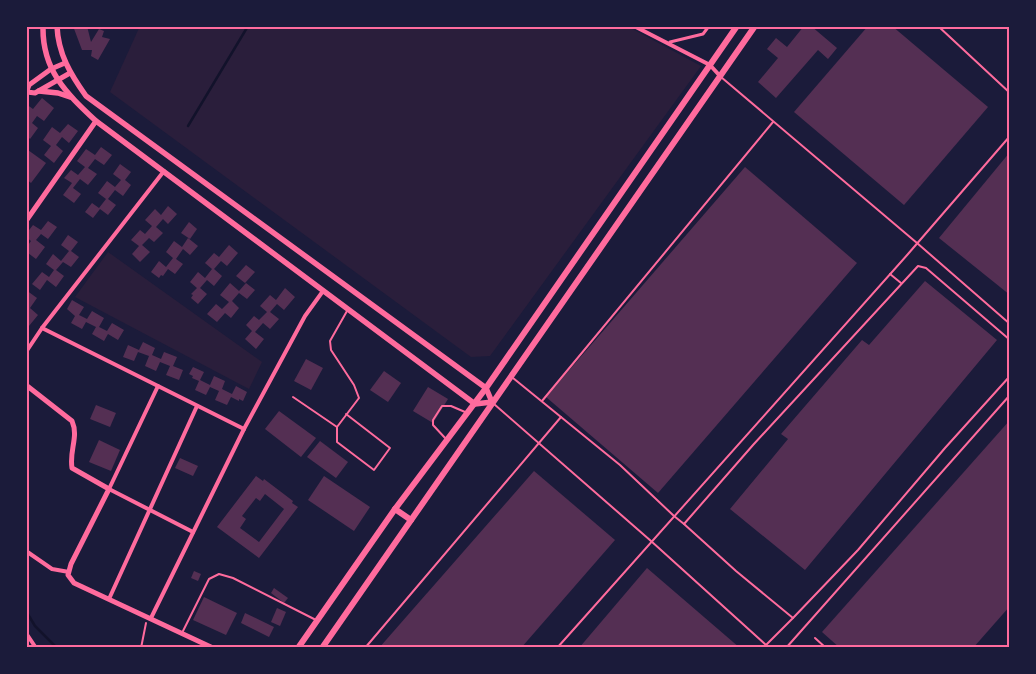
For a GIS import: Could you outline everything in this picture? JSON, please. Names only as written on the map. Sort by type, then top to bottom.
[{"type":"main road","points":[[43,26],[43,36],[51,69],[70,97],[96,121],[475,404],[492,402]]},
{"type":"main road","points":[[57,26],[65,63],[86,96],[486,388],[492,402]]},
{"type":"main road","points":[[298,648],[395,509],[468,414],[737,26]]},
{"type":"main road","points":[[322,648],[755,26]]},
{"type":"main road","points":[[39,91],[58,93],[70,97]]},
{"type":"main road","points":[[395,509],[411,520]]},
{"type":"street","points":[[634,26],[710,65],[720,76]]},
{"type":"street","points":[[670,42],[703,34],[709,26]]},
{"type":"street","points":[[65,63],[51,69],[30,85],[26,92],[35,93],[70,73]]},
{"type":"street","points":[[26,221],[96,121]]},
{"type":"street","points":[[26,352],[42,328],[164,171]]},
{"type":"street","points":[[149,617],[244,429],[305,316],[323,291]]},
{"type":"street","points":[[42,328],[244,429]]},
{"type":"street","points":[[26,385],[72,421],[75,429],[70,457],[72,468],[193,532]]},
{"type":"street","points":[[158,386],[71,564],[68,575],[74,583],[214,648]]},
{"type":"street","points":[[109,599],[197,406]]},
{"type":"street","points":[[26,551],[52,568],[69,572]]},
{"type":"street","points":[[26,633],[36,648]]},
{"type":"lane","points":[[938,26],[1010,93]]},
{"type":"lane","points":[[720,76],[1010,324]]},
{"type":"lane","points":[[542,402],[774,122]]},
{"type":"lane","points":[[557,648],[890,274],[1010,136]]},
{"type":"lane","points":[[684,524],[918,266],[926,268],[1010,340]]},
{"type":"lane","points":[[890,274],[901,283]]},
{"type":"lane","points":[[346,414],[390,448],[374,470],[336,442],[336,427],[346,414],[359,398],[354,385],[331,350],[330,341],[348,309]]},
{"type":"lane","points":[[511,376],[620,464],[674,516],[793,618]]},
{"type":"lane","points":[[492,402],[651,541],[766,645],[858,550],[945,448],[1010,376]]},
{"type":"lane","points":[[786,648],[1010,395]]},
{"type":"lane","points":[[293,397],[336,427]]},
{"type":"lane","points":[[448,440],[433,425],[433,420],[442,406],[451,406],[468,414]]},
{"type":"lane","points":[[365,648],[562,417]]},
{"type":"lane","points":[[182,634],[209,579],[219,574],[234,578],[317,621]]},
{"type":"lane","points":[[816,638],[826,648]]},
{"type":"path","points":[[141,648],[149,617]]},
{"type":"shaded area","points":[[140,26],[627,26],[701,66],[490,356],[471,357],[110,92]]},
{"type":"shaded area","points":[[108,252],[262,362],[249,389],[75,297]]},
{"type":"building","points":[[73,26],[87,26],[91,42],[99,29],[104,31],[102,37],[110,39],[98,60],[91,56],[92,50],[82,50]]},
{"type":"building","points":[[804,26],[811,26],[837,48],[828,59],[818,50],[776,98],[758,82],[778,58],[767,49],[776,38],[787,47]]},
{"type":"building","points":[[868,26],[892,26],[988,107],[904,205],[794,112]]},
{"type":"building","points":[[42,98],[54,108],[44,121],[37,116],[32,123],[38,128],[30,139],[26,135],[26,104],[33,109]]},
{"type":"building","points":[[68,124],[78,131],[69,143],[62,137],[56,145],[63,151],[54,163],[44,155],[51,146],[43,140],[52,127],[60,133]]},
{"type":"building","points":[[101,147],[112,155],[104,165],[95,159],[88,168],[97,174],[88,185],[80,179],[73,188],[81,194],[74,203],[63,195],[72,183],[64,178],[71,170],[78,175],[85,167],[77,161],[86,149],[95,155]]},
{"type":"building","points":[[28,150],[46,163],[31,183],[26,179],[26,153]]},
{"type":"building","points":[[1010,152],[1010,295],[939,238]]},
{"type":"building","points":[[120,164],[131,172],[125,180],[131,185],[123,196],[115,190],[108,199],[116,205],[108,215],[100,209],[93,218],[85,212],[92,203],[99,208],[106,199],[98,193],[107,181],[115,187],[121,180],[113,174]]},
{"type":"building","points":[[745,167],[857,263],[658,493],[546,397]]},
{"type":"building","points":[[168,206],[177,214],[168,224],[163,219],[156,227],[163,233],[154,242],[149,238],[142,245],[150,252],[140,262],[132,254],[139,246],[131,240],[140,230],[145,234],[152,226],[145,220],[155,209],[161,215]]},
{"type":"building","points":[[48,221],[57,227],[48,239],[41,234],[36,240],[45,247],[36,259],[28,253],[26,254],[26,248],[31,241],[26,237],[26,234],[33,225],[41,230]]},
{"type":"building","points":[[189,222],[197,229],[190,239],[181,233]]},
{"type":"building","points":[[68,235],[78,242],[71,251],[79,257],[71,267],[63,262],[56,270],[64,276],[56,287],[47,280],[40,290],[32,284],[42,272],[49,277],[54,270],[46,264],[53,254],[61,261],[69,251],[61,245]]},
{"type":"building","points":[[188,238],[198,246],[190,255],[183,249],[176,259],[183,264],[175,274],[168,269],[159,278],[151,272],[159,261],[166,267],[173,258],[166,252],[174,241],[182,247]]},
{"type":"building","points":[[229,245],[238,253],[227,266],[221,261],[214,269],[222,276],[214,286],[207,280],[200,288],[207,294],[198,304],[191,298],[193,295],[191,294],[197,288],[190,282],[198,272],[205,278],[212,269],[205,263],[214,253],[219,257]]},
{"type":"building","points":[[246,265],[255,272],[245,283],[236,276]]},
{"type":"building","points":[[925,281],[997,340],[805,570],[730,509],[788,439],[781,434],[862,340],[869,345]]},
{"type":"building","points":[[230,283],[239,291],[246,283],[255,290],[247,299],[239,293],[232,301],[239,308],[231,318],[225,313],[217,322],[207,314],[216,304],[222,309],[229,302],[220,295]]},
{"type":"building","points":[[285,288],[295,297],[284,310],[277,304],[270,312],[279,319],[270,329],[263,323],[255,332],[264,339],[256,349],[245,339],[252,331],[246,325],[254,316],[259,320],[267,312],[260,306],[270,295],[276,300]]},
{"type":"building","points":[[26,290],[37,298],[30,308],[38,315],[29,326],[26,324]]},
{"type":"building","points":[[72,300],[84,307],[79,315],[87,319],[92,311],[104,318],[99,327],[107,331],[112,323],[124,330],[118,340],[108,334],[104,341],[92,334],[96,327],[86,322],[82,329],[71,323],[75,316],[67,309]]},
{"type":"building","points":[[143,342],[155,348],[152,355],[161,359],[164,352],[177,357],[173,366],[183,370],[179,380],[166,375],[170,366],[160,362],[156,371],[145,366],[149,356],[138,352],[134,361],[123,357],[128,345],[139,350]]},
{"type":"building","points":[[306,359],[323,368],[311,390],[294,381]]},
{"type":"building","points":[[193,367],[204,372],[200,380],[210,385],[214,376],[225,381],[222,389],[232,394],[236,386],[247,392],[243,401],[231,397],[227,405],[215,400],[219,391],[210,387],[206,395],[195,390],[199,381],[192,378],[193,376],[189,374]]},
{"type":"building","points":[[384,371],[401,383],[388,402],[370,390]]},
{"type":"building","points":[[428,387],[448,399],[433,423],[413,411]]},
{"type":"building","points":[[96,405],[116,413],[110,427],[90,419]]},
{"type":"building","points":[[279,411],[316,438],[301,457],[265,429]]},
{"type":"building","points":[[1010,420],[1010,606],[973,648],[840,648],[822,632]]},
{"type":"building","points":[[99,440],[120,450],[111,471],[89,462]]},
{"type":"building","points":[[320,441],[348,462],[336,478],[307,457]]},
{"type":"building","points":[[180,458],[198,466],[193,476],[175,468]]},
{"type":"building","points":[[534,471],[615,540],[521,648],[379,648]]},
{"type":"building","points":[[256,476],[263,481],[264,479],[298,507],[259,558],[217,527]],"holes":[[[265,494],[284,509],[259,542],[240,528],[246,519],[242,516],[256,498],[260,501]]]},
{"type":"building","points":[[324,476],[370,507],[354,531],[308,500]]},
{"type":"building","points":[[647,568],[740,648],[579,648]]},
{"type":"building","points":[[194,571],[201,574],[198,581],[191,578]]},
{"type":"building","points":[[274,588],[288,598],[284,603],[271,593]]},
{"type":"building","points":[[204,597],[237,613],[226,635],[193,620]]},
{"type":"building","points":[[277,608],[286,612],[280,626],[271,622]]},
{"type":"building","points":[[245,613],[274,627],[269,637],[241,623]]},
{"type":"waterway","points":[[188,126],[248,26]]},
{"type":"waterway","points":[[26,611],[35,626],[57,648]]}]
